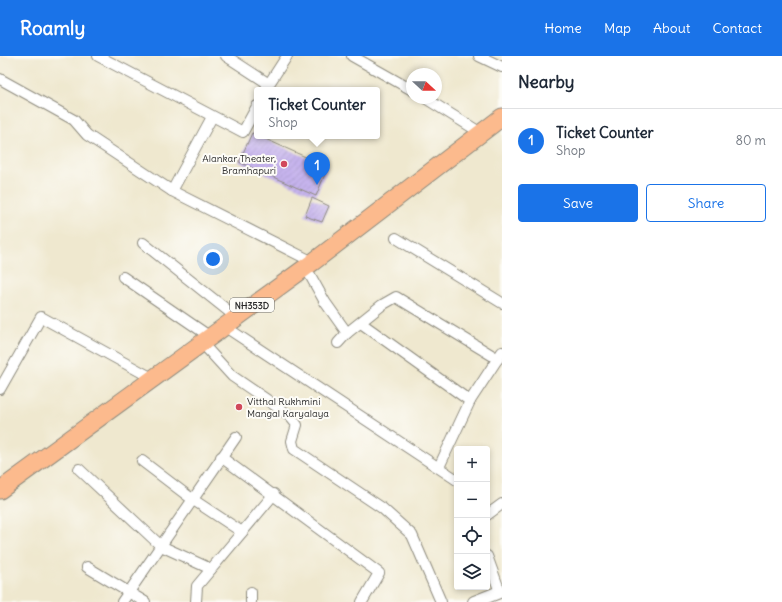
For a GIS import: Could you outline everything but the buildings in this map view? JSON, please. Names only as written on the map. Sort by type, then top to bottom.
[{"type":"highway","name":"NH353D","points":[[0,490],[309,264],[502,116]]},
{"type":"street","points":[[98,56],[243,132],[254,112]]},
{"type":"street","points":[[226,56],[267,87],[287,56]]},
{"type":"street","points":[[352,56],[406,87]]},
{"type":"street","points":[[479,56],[502,67]]},
{"type":"street","points":[[0,80],[74,120],[87,135],[172,191],[309,264],[325,302],[347,333]]},
{"type":"street","points":[[435,104],[481,132]]},
{"type":"street","points":[[172,191],[212,117]]},
{"type":"street","points":[[396,238],[502,303]]},
{"type":"street","points":[[143,243],[230,321],[454,478]]},
{"type":"street","points":[[123,277],[205,339],[232,376],[289,415],[297,425],[292,441],[294,449],[382,508],[412,535],[441,602]]},
{"type":"street","points":[[338,343],[347,333],[382,305],[396,298],[500,356],[470,401],[439,467]]},
{"type":"street","points":[[0,389],[41,318],[152,378]]},
{"type":"street","points":[[361,323],[470,401]]},
{"type":"street","points":[[122,602],[221,457],[236,438]]},
{"type":"street","points":[[221,457],[274,494],[379,573],[362,602]]},
{"type":"street","points":[[142,461],[192,499],[242,532]]},
{"type":"street","points":[[79,469],[161,546],[211,569]]},
{"type":"street","points":[[196,602],[196,586],[274,494]]},
{"type":"street","points":[[490,513],[502,504]]},
{"type":"street","points":[[474,602],[501,591],[490,564]]},
{"type":"street","points":[[87,567],[145,602]]},
{"type":"place","name":"Alankar Theater, Bramhapuri","points":[[284,164]]},
{"type":"place","name":"Ticket Counter","points":[[317,185]]},
{"type":"place","name":"Vitthal Rukhmini Mangal Karyalaya","points":[[239,407]]}]
